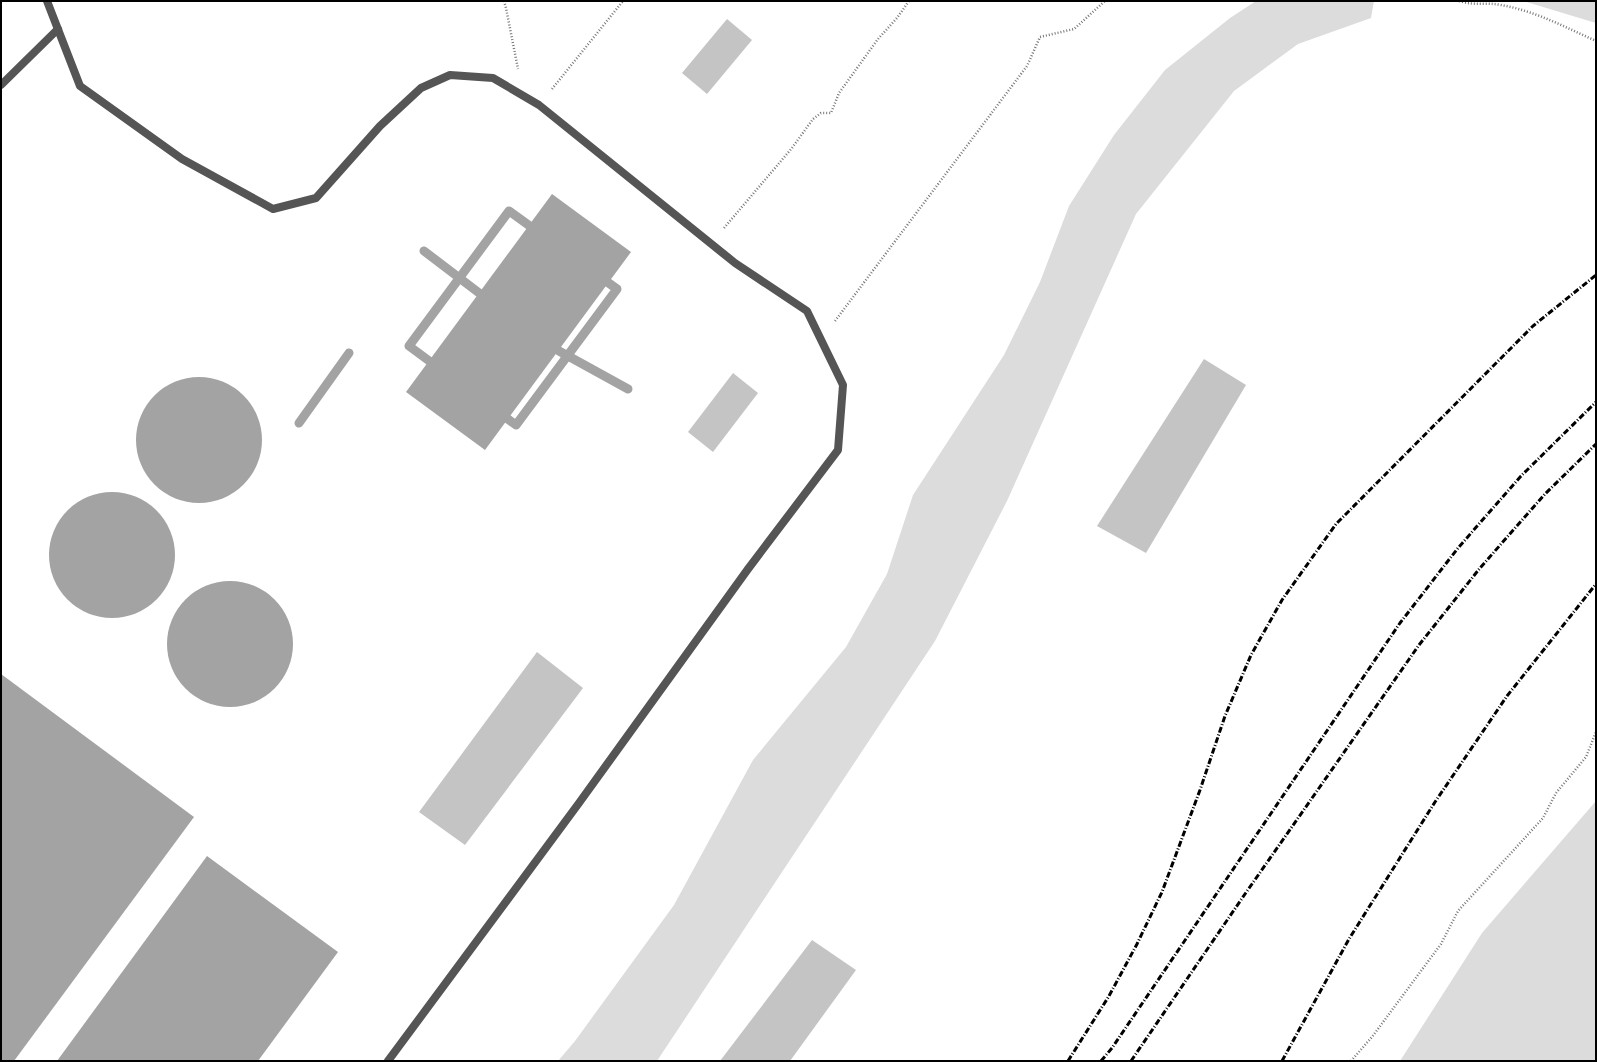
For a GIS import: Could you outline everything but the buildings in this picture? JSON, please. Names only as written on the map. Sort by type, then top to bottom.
[{"type":"lane","points":[[47,1],[80,86],[182,159],[272,209],[316,198],[380,126],[421,88],[450,75],[493,78],[539,105],[735,262],[807,311],[843,385],[838,450],[748,569],[574,809],[388,1061]]},
{"type":"lane","points":[[1,85],[58,29]]},
{"type":"path","points":[[504,1],[524,96]]},
{"type":"path","points":[[539,105],[623,1]]},
{"type":"path","points":[[711,243],[792,148],[813,119],[821,114],[831,113],[839,93],[878,39],[897,18],[909,1]]},
{"type":"path","points":[[821,340],[1027,66],[1040,37],[1074,29],[1104,1]]},
{"type":"path","points":[[1459,1],[1470,4],[1500,4],[1540,15],[1596,41]]},
{"type":"path","points":[[1351,1061],[1372,1037],[1441,944],[1458,910],[1543,818],[1556,793],[1586,757],[1596,732]]},
{"type":"shaded area","points":[[1256,1],[1374,1],[1371,18],[1298,44],[1234,91],[1136,214],[1007,501],[935,641],[657,1061],[558,1061],[575,1041],[674,905],[753,760],[846,647],[887,574],[913,495],[1004,355],[1040,282],[1069,206],[1114,135],[1165,70],[1230,18]]},
{"type":"shaded area","points":[[1523,1],[1596,1],[1596,23]]},
{"type":"shaded area","points":[[552,194],[631,252],[485,450],[406,392]]},
{"type":"shaded area","points":[[205,377],[217,379],[229,384],[244,395],[255,410],[260,422],[262,440],[260,458],[255,470],[244,485],[229,496],[217,501],[193,503],[181,501],[169,496],[154,485],[143,470],[138,458],[136,434],[138,422],[143,410],[154,395],[169,384],[181,379]]},
{"type":"shaded area","points":[[118,492],[142,499],[157,510],[168,525],[174,543],[174,567],[168,585],[157,600],[142,611],[124,617],[106,618],[82,611],[67,600],[56,585],[50,567],[49,549],[56,525],[67,510],[82,499],[100,493]]},
{"type":"shaded area","points":[[236,581],[248,583],[260,588],[275,599],[286,614],[291,626],[293,644],[291,662],[286,674],[275,689],[260,700],[248,705],[224,707],[212,705],[200,700],[185,689],[174,674],[169,662],[167,638],[169,626],[174,614],[185,599],[200,588],[212,583]]},
{"type":"shaded area","points":[[1,674],[194,817],[14,1061],[1,1061]]},
{"type":"shaded area","points":[[1596,801],[1596,1061],[1400,1061],[1482,933]]},
{"type":"shaded area","points":[[207,856],[338,952],[258,1061],[57,1061]]},
{"type":"waterway","points":[[509,211],[617,289],[516,425],[409,346],[509,211]]},
{"type":"waterway","points":[[424,251],[487,299]]},
{"type":"waterway","points":[[550,344],[559,351],[628,389]]},
{"type":"waterway","points":[[299,423],[349,353]]},
{"type":"railway","points":[[1068,1061],[1109,996],[1137,944],[1162,892],[1200,790],[1225,716],[1251,655],[1282,600],[1336,524],[1533,326],[1596,275]]},
{"type":"railway","points":[[1101,1061],[1112,1048],[1400,623],[1458,548],[1521,476],[1596,402]]},
{"type":"railway","points":[[1131,1061],[1245,894],[1419,645],[1480,568],[1545,494],[1596,444]]},
{"type":"railway","points":[[1282,1061],[1349,939],[1435,802],[1507,696],[1596,584]]}]
